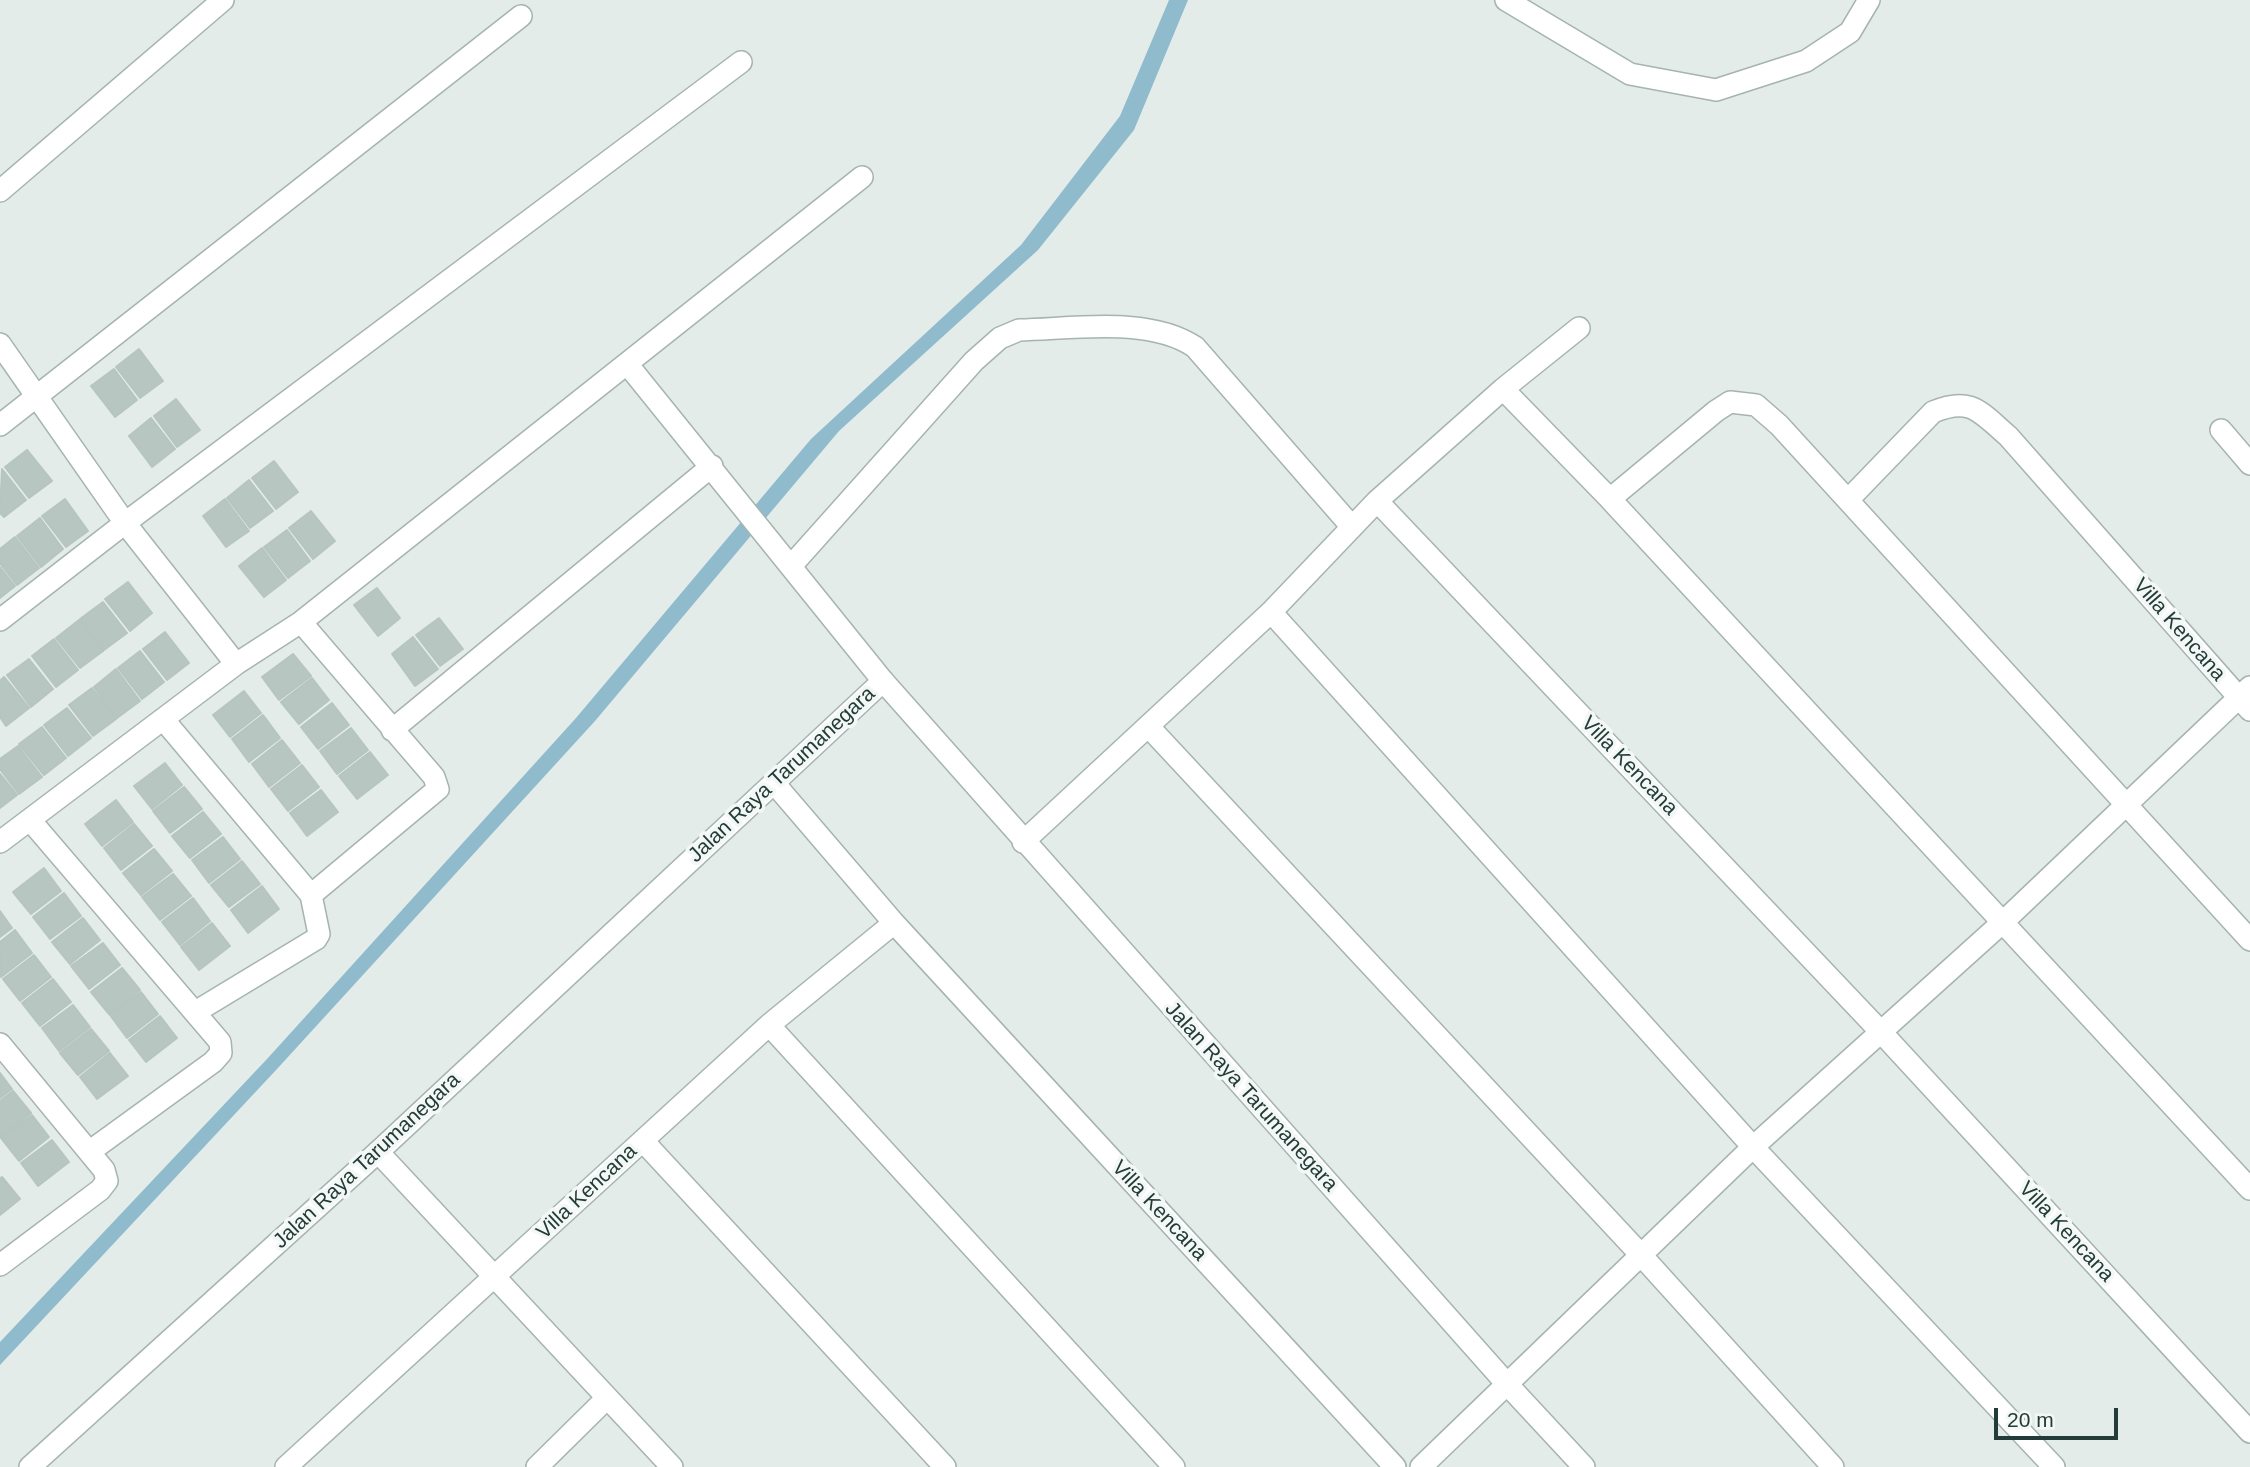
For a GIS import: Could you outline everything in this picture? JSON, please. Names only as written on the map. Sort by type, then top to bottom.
[{"type":"street","points":[[0,191],[223,0]]},
{"type":"street","points":[[1506,0],[1629,74],[1716,90],[1806,61],[1850,32],[1869,0]]},
{"type":"street","points":[[0,425],[521,16]]},
{"type":"street","points":[[0,620],[125,523],[741,62]]},
{"type":"street","points":[[0,842],[236,664],[301,622],[862,177]]},
{"type":"street","points":[[791,566],[974,361],[1000,338],[1019,330],[1149,328],[1180,336],[1195,347],[1352,527]]},
{"type":"street","points":[[1023,842],[1271,612],[1377,501],[1503,389],[1579,328]]},
{"type":"street","points":[[0,344],[125,523],[236,664]]},
{"type":"street","points":[[628,365],[883,681]]},
{"type":"street","points":[[1503,389],[1610,499],[2250,1189]]},
{"type":"street","points":[[1610,499],[1730,401],[1756,405],[1779,425],[2250,940]]},
{"type":"street","name":"Villa Kencana","points":[[1421,1467],[1753,1147],[2003,922],[2125,805],[2246,698],[2008,436],[1977,409],[1963,404],[1951,404],[1933,412],[1848,500]]},
{"type":"street","points":[[2221,430],[2250,464]]},
{"type":"street","points":[[392,730],[712,466]]},
{"type":"street","name":"Villa Kencana","points":[[1377,501],[1881,1031],[2250,1432]]},
{"type":"street","points":[[1271,612],[1753,1147],[2054,1467]]},
{"type":"street","points":[[301,622],[434,777],[438,789],[311,895]]},
{"type":"street","name":"Jalan Raya Tarumanegara","points":[[30,1467],[378,1152],[883,681],[1023,842],[1584,1467]]},
{"type":"street","points":[[163,719],[311,895],[318,934],[316,939],[197,1011]]},
{"type":"street","points":[[1148,726],[1641,1255],[1833,1467]]},
{"type":"street","name":"Villa Kencana","points":[[774,783],[894,923],[1395,1467]]},
{"type":"street","points":[[30,820],[197,1011],[220,1042],[221,1054],[89,1152]]},
{"type":"street","name":"Villa Kencana","points":[[286,1467],[769,1026],[894,923]]},
{"type":"street","points":[[769,1026],[1174,1467]]},
{"type":"street","points":[[0,1044],[104,1170],[107,1181],[100,1190],[0,1265]]},
{"type":"street","points":[[643,1140],[945,1467]]},
{"type":"street","points":[[378,1152],[672,1467]]},
{"type":"street","points":[[537,1467],[607,1398]]},
{"type":"water","points":[[1169,0],[1188,0],[1134,130],[1038,250],[839,431],[595,721],[277,1069],[0,1365],[0,1342],[267,1059],[576,718],[811,439],[1021,245],[1120,116]]},
{"type":"building","points":[[139,349],[163,381],[140,398],[116,367]]},
{"type":"building","points":[[114,369],[137,400],[115,417],[91,386]]},
{"type":"building","points":[[176,399],[200,430],[177,447],[154,416]]},
{"type":"building","points":[[151,418],[175,449],[152,467],[129,436]]},
{"type":"building","points":[[27,450],[52,481],[29,498],[5,467]]},
{"type":"building","points":[[274,461],[298,492],[276,509],[252,478]]},
{"type":"building","points":[[2,469],[26,500],[4,517],[0,513]]},
{"type":"building","points":[[249,480],[273,511],[250,528],[227,498]]},
{"type":"building","points":[[65,499],[88,531],[66,547],[42,516]]},
{"type":"building","points":[[225,499],[249,531],[226,547],[203,516]]},
{"type":"building","points":[[311,511],[335,541],[313,559],[289,528]]},
{"type":"building","points":[[40,518],[63,549],[41,567],[17,536]]},
{"type":"building","points":[[287,530],[310,561],[288,578],[264,547]]},
{"type":"building","points":[[15,537],[39,568],[17,585],[0,563],[0,549]]},
{"type":"building","points":[[262,548],[286,580],[264,597],[239,566]]},
{"type":"building","points":[[0,567],[15,586],[0,598]]},
{"type":"building","points":[[128,582],[152,613],[130,631],[105,599]]},
{"type":"building","points":[[377,588],[400,618],[378,636],[354,605]]},
{"type":"building","points":[[103,602],[127,633],[104,650],[80,619]]},
{"type":"building","points":[[439,618],[463,649],[440,666],[416,635]]},
{"type":"building","points":[[79,620],[103,651],[80,668],[56,638]]},
{"type":"building","points":[[165,632],[189,663],[167,680],[143,649]]},
{"type":"building","points":[[413,637],[438,669],[415,686],[392,654]]},
{"type":"building","points":[[54,639],[78,670],[56,687],[32,656]]},
{"type":"building","points":[[140,651],[164,682],[142,699],[118,668]]},
{"type":"building","points":[[293,654],[311,676],[279,700],[262,677]]},
{"type":"building","points":[[29,659],[53,689],[31,707],[7,675]]},
{"type":"building","points":[[116,669],[140,701],[117,718],[94,687]]},
{"type":"building","points":[[4,677],[29,708],[6,726],[0,717],[0,681]]},
{"type":"building","points":[[312,678],[329,700],[299,724],[281,702]]},
{"type":"building","points":[[92,688],[116,719],[93,736],[69,705]]},
{"type":"building","points":[[244,691],[261,713],[230,737],[213,715]]},
{"type":"building","points":[[332,703],[349,725],[318,749],[301,727]]},
{"type":"building","points":[[67,708],[91,738],[68,756],[44,725]]},
{"type":"building","points":[[263,715],[280,738],[249,762],[232,739]]},
{"type":"building","points":[[42,727],[66,758],[44,775],[19,744]]},
{"type":"building","points":[[351,728],[368,750],[337,774],[320,751]]},
{"type":"building","points":[[282,740],[300,763],[269,787],[252,764]]},
{"type":"building","points":[[18,746],[42,777],[19,794],[0,769],[0,759]]},
{"type":"building","points":[[370,752],[388,775],[357,799],[339,776]]},
{"type":"building","points":[[165,763],[182,785],[152,809],[134,786]]},
{"type":"building","points":[[302,765],[319,787],[288,811],[271,789]]},
{"type":"building","points":[[0,774],[17,795],[0,808]]},
{"type":"building","points":[[184,787],[202,809],[170,833],[153,811]]},
{"type":"building","points":[[321,790],[338,812],[307,836],[290,813]]},
{"type":"building","points":[[116,800],[133,822],[102,846],[85,824]]},
{"type":"building","points":[[203,812],[221,834],[190,858],[172,836]]},
{"type":"building","points":[[134,824],[152,846],[121,870],[104,848]]},
{"type":"building","points":[[223,837],[240,859],[209,883],[192,860]]},
{"type":"building","points":[[154,849],[172,871],[141,895],[123,873]]},
{"type":"building","points":[[242,861],[260,884],[229,907],[211,885]]},
{"type":"building","points":[[44,868],[61,891],[31,914],[13,892]]},
{"type":"building","points":[[173,874],[191,896],[160,920],[142,897]]},
{"type":"building","points":[[262,886],[279,909],[248,933],[231,910]]},
{"type":"building","points":[[64,893],[81,916],[50,939],[33,917]]},
{"type":"building","points":[[193,898],[210,921],[180,945],[162,922]]},
{"type":"building","points":[[0,911],[12,928],[0,937]]},
{"type":"building","points":[[83,918],[100,940],[70,964],[52,942]]},
{"type":"building","points":[[212,923],[230,946],[199,970],[181,947]]},
{"type":"building","points":[[15,930],[32,953],[1,977],[0,942]]},
{"type":"building","points":[[103,943],[120,965],[89,989],[71,966]]},
{"type":"building","points":[[34,955],[51,977],[20,1001],[3,979]]},
{"type":"building","points":[[122,968],[140,990],[109,1014],[91,992]]},
{"type":"building","points":[[53,979],[71,1002],[40,1026],[22,1003]]},
{"type":"building","points":[[141,992],[158,1014],[127,1038],[110,1015]]},
{"type":"building","points":[[73,1005],[90,1027],[59,1051],[42,1028]]},
{"type":"building","points":[[160,1016],[177,1038],[146,1062],[129,1040]]},
{"type":"building","points":[[91,1029],[109,1051],[78,1075],[60,1053]]},
{"type":"building","points":[[110,1053],[128,1076],[97,1099],[80,1077]]},
{"type":"building","points":[[0,1073],[12,1089],[0,1098]]},
{"type":"building","points":[[13,1091],[31,1113],[0,1137],[0,1101]]},
{"type":"building","points":[[32,1115],[49,1137],[19,1161],[1,1138]]},
{"type":"building","points":[[52,1140],[69,1162],[38,1186],[21,1163]]},
{"type":"building","points":[[2,1177],[20,1199],[0,1215],[0,1179]]}]
